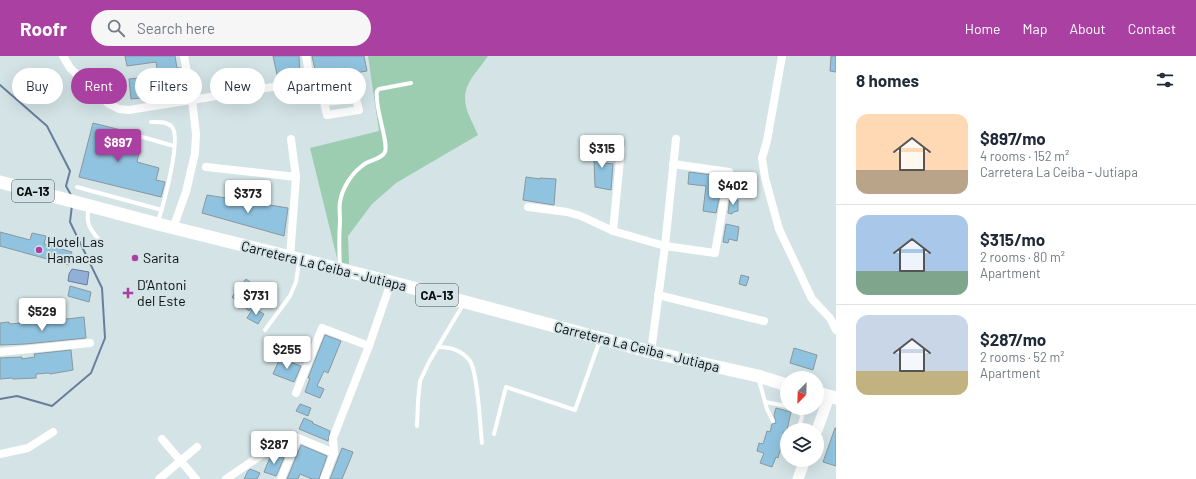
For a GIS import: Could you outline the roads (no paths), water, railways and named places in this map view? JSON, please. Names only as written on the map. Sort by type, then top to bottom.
[{"type":"main road","name":"Carretera La Ceiba - Jutiapa","points":[[0,182],[173,228],[391,282],[651,352],[758,376],[780,383]]},
{"type":"main road","points":[[819,423],[826,394]]},
{"type":"main road","points":[[798,479],[802,467]]},
{"type":"street","points":[[63,56],[70,68],[109,104],[119,109],[129,110],[167,104]]},
{"type":"street","points":[[184,56],[186,68]]},
{"type":"street","points":[[306,56],[308,68]]},
{"type":"street","points":[[782,56],[767,141],[762,158],[765,178],[779,229],[812,299],[830,318],[836,330]]},
{"type":"street","points":[[202,98],[273,87]]},
{"type":"street","points":[[173,228],[186,192],[196,153],[196,134],[192,104]]},
{"type":"street","points":[[291,139],[296,178],[295,258]]},
{"type":"street","points":[[651,352],[665,246],[676,139]]},
{"type":"street","points":[[613,231],[620,149]]},
{"type":"street","points":[[528,207],[567,212],[581,216],[613,231],[665,246],[715,253],[729,172],[673,164]]},
{"type":"street","points":[[206,167],[296,178]]},
{"type":"street","points":[[324,479],[334,452],[332,438],[369,346],[391,282]]},
{"type":"street","points":[[658,295],[764,321]]},
{"type":"street","points":[[296,393],[322,328],[369,346]]},
{"type":"street","points":[[0,352],[90,343]]},
{"type":"street","points":[[0,454],[28,448],[53,432]]},
{"type":"street","points":[[226,479],[237,475],[288,436],[298,438],[334,452]]},
{"type":"street","points":[[281,479],[298,438]]},
{"type":"street","points":[[162,439],[196,479]]},
{"type":"street","points":[[159,479],[197,447]]},
{"type":"lane","points":[[340,270],[340,203],[343,192],[350,178],[362,165],[381,156],[385,151],[386,145],[380,122],[377,91],[379,89],[411,83]]},
{"type":"lane","points":[[151,122],[164,122],[172,127],[175,134],[170,177],[158,224]]},
{"type":"lane","points":[[139,136],[174,146]]},
{"type":"lane","points":[[77,187],[162,210]]},
{"type":"lane","points":[[88,206],[88,223],[100,241]]},
{"type":"lane","points":[[265,330],[290,296],[296,282],[295,258]]},
{"type":"lane","points":[[418,426],[420,381],[429,362],[464,302]]},
{"type":"lane","points":[[494,434],[506,387],[575,410],[600,338]]},
{"type":"lane","points":[[438,347],[448,347],[462,353],[471,362],[476,386],[482,443]]},
{"type":"lane","points":[[758,376],[765,402],[773,421]]},
{"type":"lane","points":[[765,402],[780,405]]},
{"type":"water","points":[[72,269],[89,272],[87,285],[68,281],[69,274]]},
{"type":"waterway","points":[[0,85],[47,126],[70,171],[66,186],[71,195]]},
{"type":"waterway","points":[[0,399],[17,396],[52,406],[91,373],[105,338],[102,288],[70,222],[72,205]]},
{"type":"place","name":"Hotel Las Hamacas","points":[[39,250]]},
{"type":"place","name":"Sarita","points":[[135,258]]},
{"type":"place","name":"D’Antoni del Este","points":[[128,293]]}]
